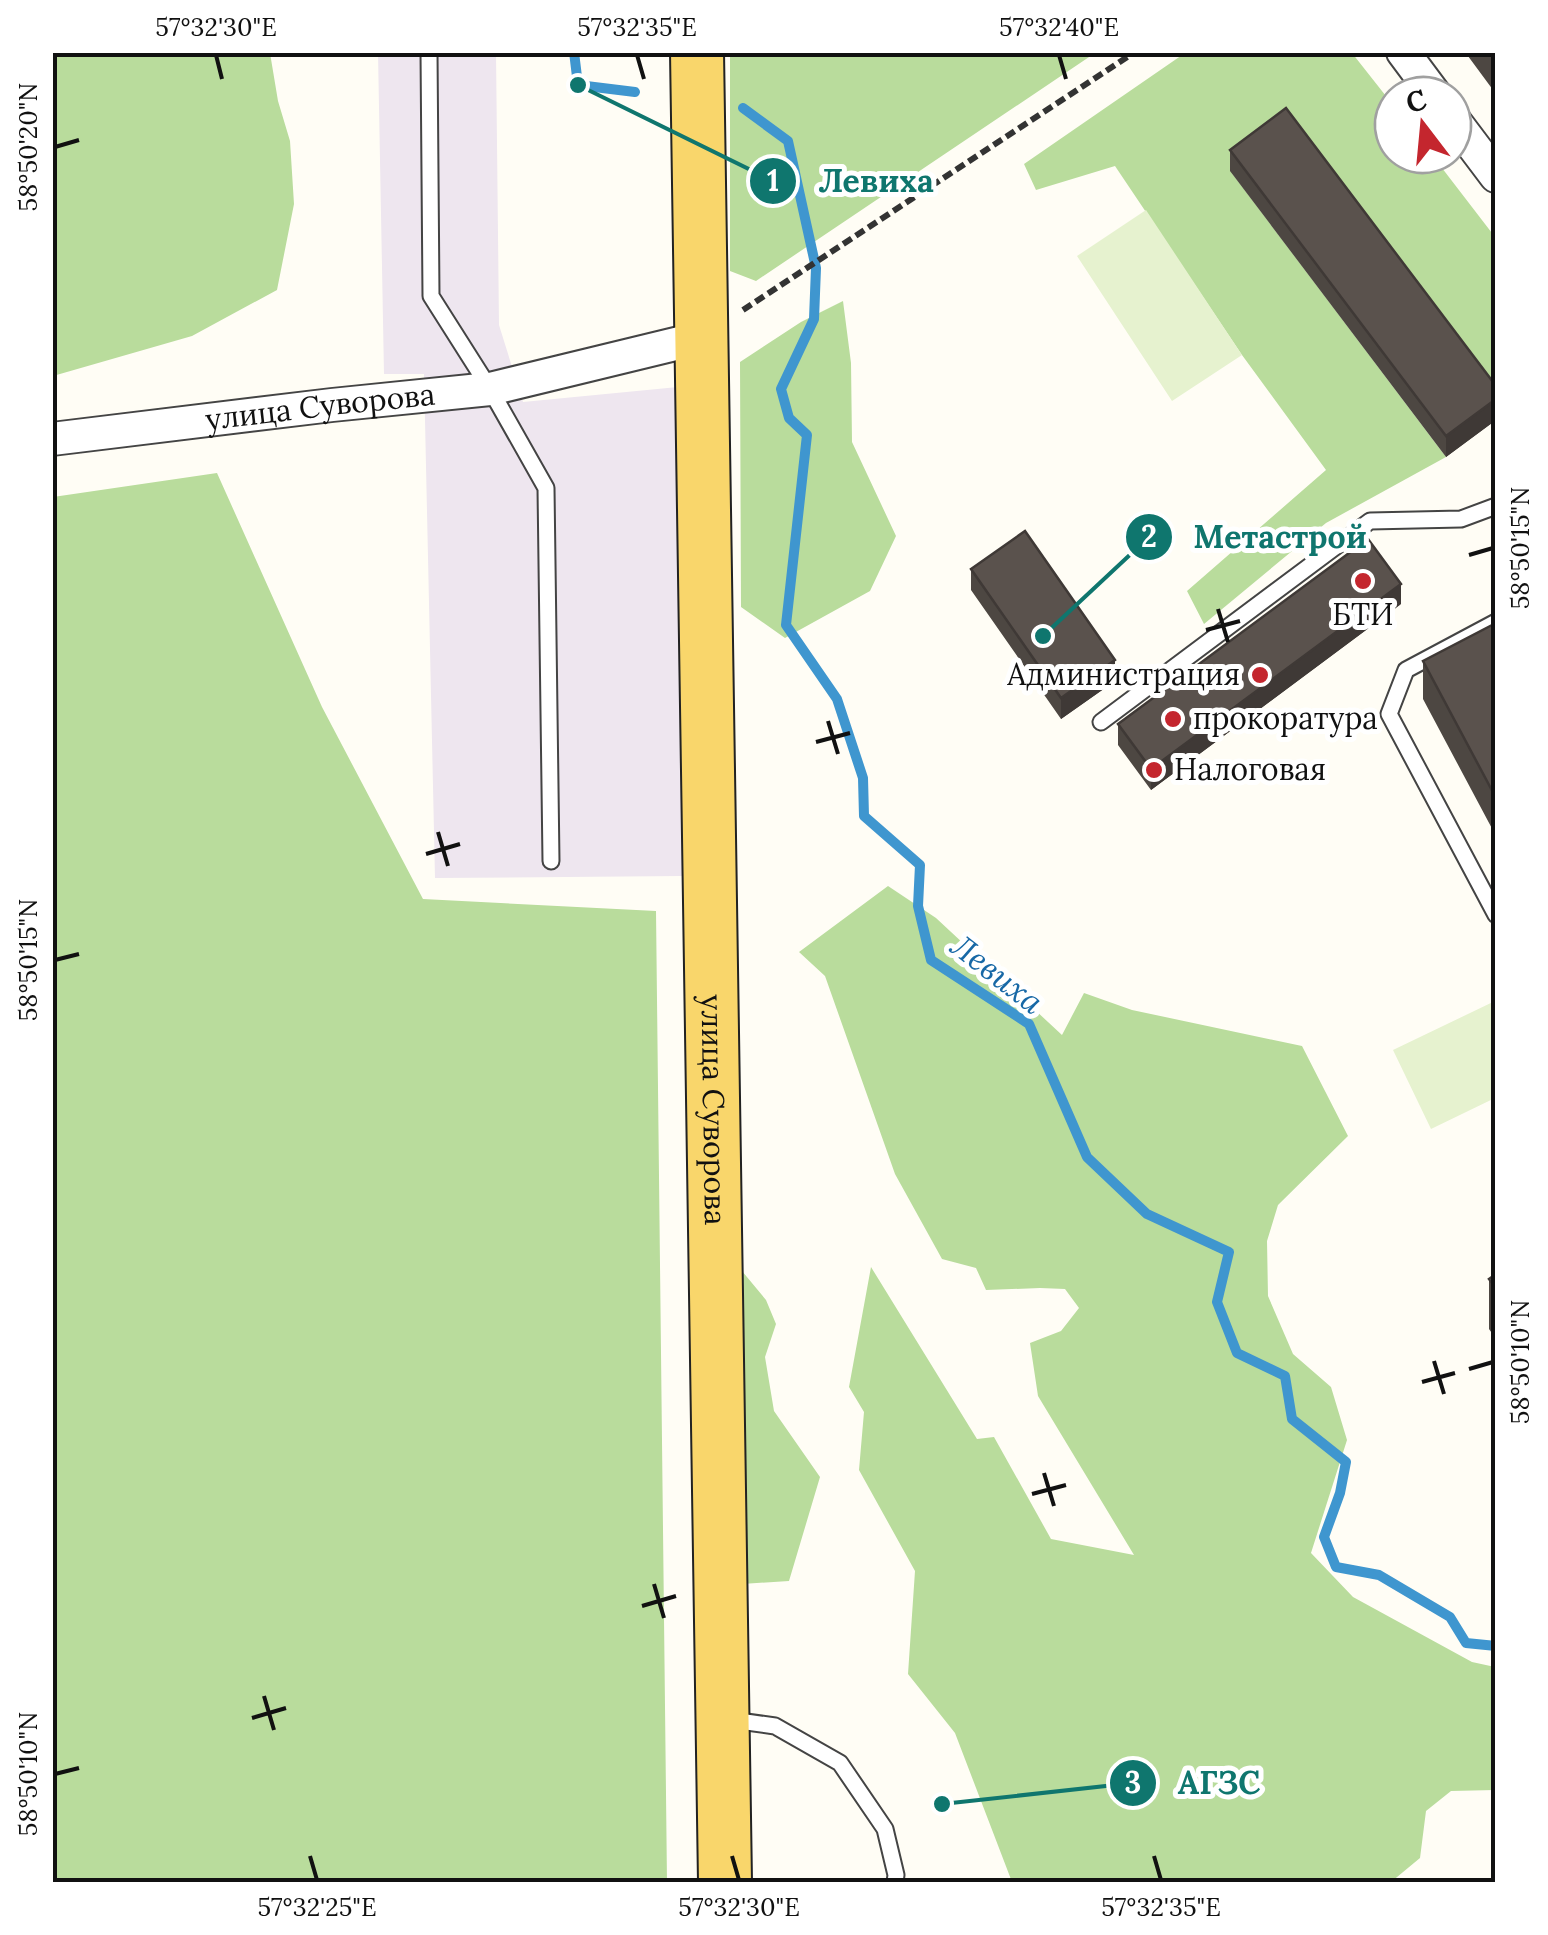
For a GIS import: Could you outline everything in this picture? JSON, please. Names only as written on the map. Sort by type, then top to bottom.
[{"type":"main road","name":"улица Суворова","points":[[697,52],[725,1882]]},
{"type":"street","points":[[1404,52],[1421,75]]},
{"type":"street","points":[[1473,146],[1496,176]]},
{"type":"street","name":"улица Суворова","points":[[52,439],[490,389],[700,338]]},
{"type":"lane","points":[[429,52],[431,296],[546,488],[550,860]]},
{"type":"lane","points":[[1101,722],[1370,521],[1461,519],[1496,506]]},
{"type":"lane","points":[[1496,622],[1406,670],[1389,714],[1496,916]]},
{"type":"lane","points":[[723,1718],[775,1726],[840,1763],[885,1829],[895,1882]]},
{"type":"path","points":[[789,279],[1135,52]]},
{"type":"shaded area","points":[[378,53],[496,53],[499,325],[523,402],[678,387],[682,876],[435,878],[424,374],[384,374]]},
{"type":"green space","points":[[53,52],[270,53],[290,141],[294,204],[277,290],[192,336],[53,376]]},
{"type":"green space","points":[[730,52],[1095,53],[756,281],[730,271]]},
{"type":"green space","points":[[1185,53],[1352,53],[1373,80],[1373,175],[1447,175],[1495,237],[1495,407],[1231,172],[1446,457],[1326,523],[1204,624],[1187,591],[1326,470],[1242,355],[1115,166],[1036,190],[1024,164]]},
{"type":"green space","points":[[1146,210],[1242,355],[1172,401],[1077,256]]},
{"type":"green space","points":[[843,301],[851,363],[852,442],[896,536],[870,591],[785,638],[741,607],[740,362],[801,322]]},
{"type":"green space","points":[[217,473],[322,707],[423,899],[656,911],[667,1882],[53,1882],[53,497]]},
{"type":"green space","points":[[888,886],[936,918],[1062,1035],[1084,993],[1132,1010],[1302,1046],[1348,1136],[1278,1205],[1267,1241],[1268,1296],[1293,1354],[1331,1387],[1347,1440],[1311,1553],[1353,1597],[1472,1662],[1495,1667],[1495,1790],[1451,1791],[1426,1811],[1420,1858],[1391,1882],[1012,1882],[955,1733],[908,1674],[915,1571],[859,1470],[864,1412],[849,1387],[871,1267],[977,1439],[994,1437],[1051,1539],[1134,1555],[1038,1396],[1030,1343],[1061,1331],[1079,1308],[1065,1289],[986,1290],[976,1268],[942,1259],[895,1174],[825,976],[799,952]]},
{"type":"green space","points":[[1495,1001],[1495,1098],[1431,1129],[1393,1050]]},
{"type":"green space","points":[[737,1265],[766,1300],[776,1324],[765,1357],[774,1411],[820,1477],[789,1581],[742,1584]]},
{"type":"building","points":[[1286,108],[1496,386],[1496,399],[1446,436],[1230,150]]},
{"type":"building","points":[[1025,531],[1115,660],[1061,698],[971,569]]},
{"type":"building","name":"Администрация","points":[[1368,539],[1401,584],[1151,769],[1118,724]]},
{"type":"building","points":[[1496,623],[1496,798],[1423,661]]},
{"type":"waterway","name":"Левиха","points":[[574,52],[578,85],[635,92]]},
{"type":"waterway","name":"Левиха","points":[[743,108],[788,141],[816,268],[814,319],[781,389],[789,418],[807,435],[786,625],[837,699],[863,778],[864,816],[920,865],[918,906],[931,960],[1029,1024],[1087,1157],[1147,1214],[1229,1252],[1217,1302],[1237,1353],[1285,1376],[1292,1419],[1346,1462],[1324,1537],[1336,1567],[1379,1575],[1450,1617],[1466,1643],[1496,1646]]},
{"type":"place","name":"Левиха","points":[[578,85]]},
{"type":"place","name":"БТИ","points":[[1363,581]]},
{"type":"place","name":"Метастрой","points":[[1043,636]]},
{"type":"place","name":"Администрация","points":[[1260,675]]},
{"type":"place","name":"прокоратура","points":[[1173,719]]},
{"type":"place","name":"Налоговая","points":[[1154,770]]},
{"type":"place","name":"АГЗС","points":[[942,1804]]}]
